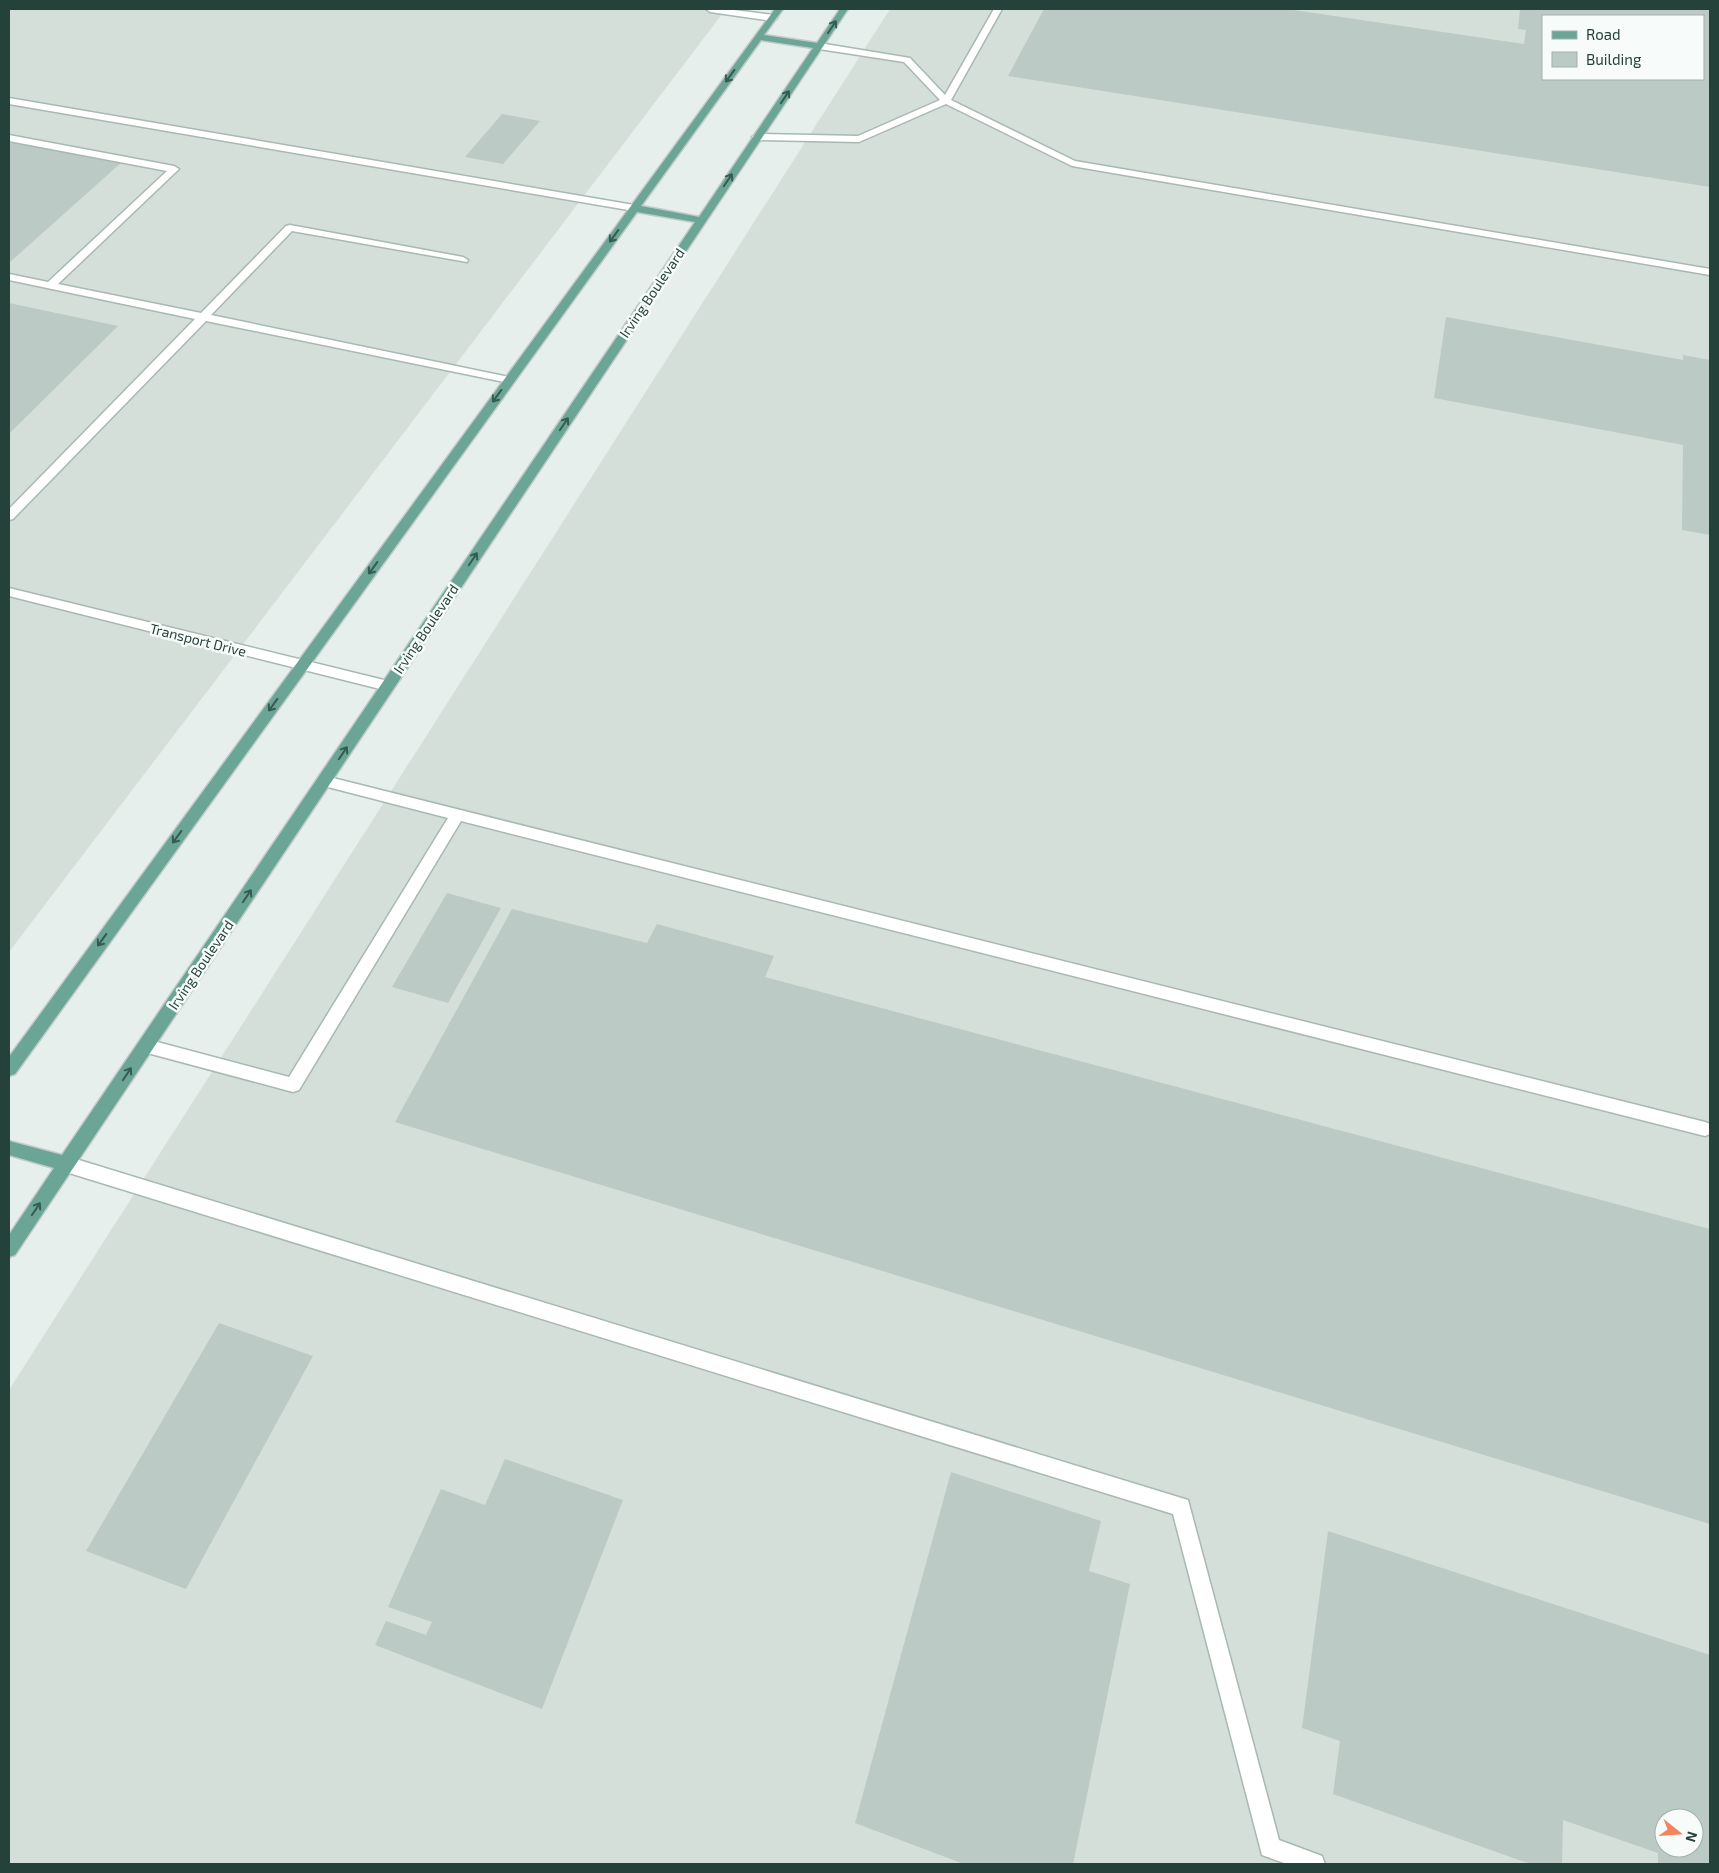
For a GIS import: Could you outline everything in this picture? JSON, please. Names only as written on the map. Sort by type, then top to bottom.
[{"type":"main road","points":[[9,1069],[779,9]]},
{"type":"main road","name":"Irving Boulevard","points":[[9,1249],[844,9]]},
{"type":"main road","points":[[758,37],[819,46]]},
{"type":"main road","points":[[634,208],[701,220]]},
{"type":"main road","points":[[9,1148],[66,1164]]},
{"type":"street","points":[[710,9],[772,18]]},
{"type":"street","points":[[757,137],[859,139],[946,101],[998,9]]},
{"type":"street","points":[[819,46],[907,60],[946,101],[1072,163],[1710,272]]},
{"type":"street","points":[[9,101],[634,208]]},
{"type":"street","points":[[9,138],[174,169],[50,286]]},
{"type":"street","points":[[9,516],[201,317],[290,228],[463,260]]},
{"type":"street","points":[[9,277],[509,380]]},
{"type":"street","name":"Transport Drive","points":[[9,592],[388,686]]},
{"type":"street","points":[[324,781],[1705,1129]]},
{"type":"street","points":[[146,1046],[293,1085],[458,814]]},
{"type":"street","points":[[66,1164],[1181,1507],[1270,1847],[1314,1864]]},
{"type":"shaded area","points":[[9,9],[726,9],[9,952]]},
{"type":"shaded area","points":[[890,9],[1710,9],[1710,1864],[9,1864],[9,1390]]},
{"type":"building","points":[[1044,9],[1287,9],[1524,44],[1526,30],[1518,29],[1520,9],[1710,9],[1710,187],[1008,76]]},
{"type":"building","points":[[502,114],[540,121],[503,164],[465,157]]},
{"type":"building","points":[[12,141],[122,162],[9,263],[9,144]]},
{"type":"building","points":[[9,303],[118,326],[9,434]]},
{"type":"building","points":[[1446,317],[1683,360],[1683,355],[1710,360],[1710,535],[1682,530],[1683,445],[1434,398]]},
{"type":"building","points":[[447,893],[501,908],[448,1003],[392,987]]},
{"type":"building","points":[[512,909],[647,943],[657,924],[774,956],[765,977],[1710,1229],[1710,1524],[395,1122]]},
{"type":"building","points":[[219,1323],[313,1356],[186,1589],[86,1551]]},
{"type":"building","points":[[505,1459],[623,1500],[542,1709],[375,1645],[386,1621],[426,1635],[432,1622],[388,1607],[441,1489],[485,1505]]},
{"type":"building","points":[[951,1472],[1101,1521],[1089,1571],[1130,1584],[1073,1864],[964,1864],[855,1823]]},
{"type":"building","points":[[1328,1531],[1710,1655],[1710,1864],[1658,1864],[1658,1858],[1704,1858],[1704,1808],[1654,1808],[1654,1852],[1563,1820],[1562,1864],[1530,1864],[1333,1794],[1340,1741],[1302,1728]]}]
